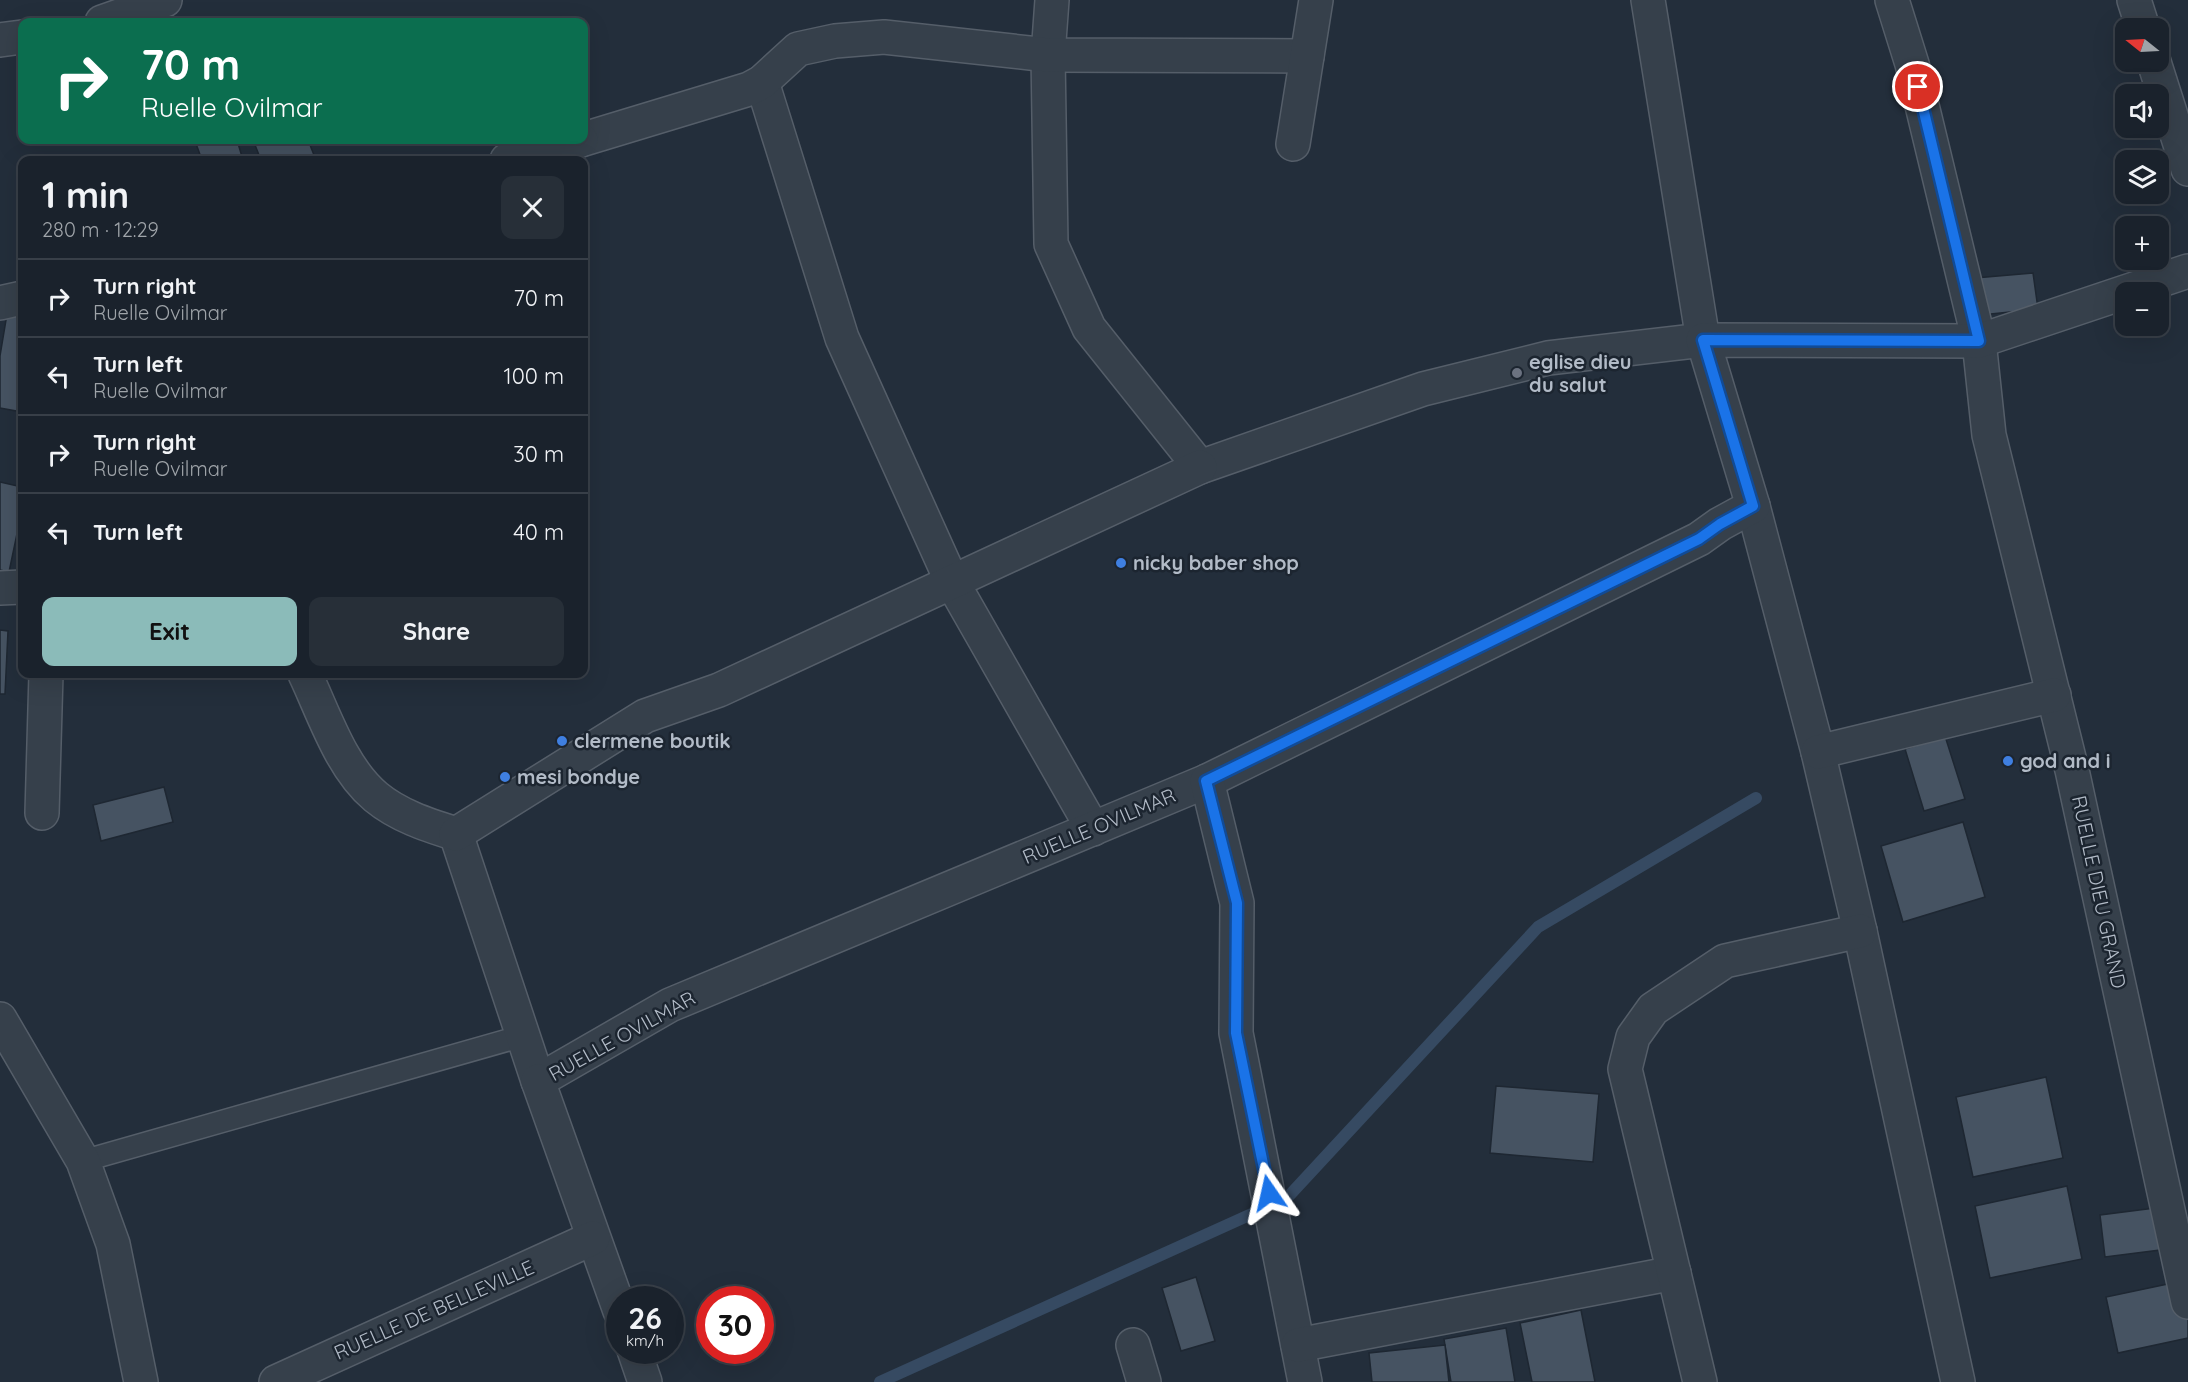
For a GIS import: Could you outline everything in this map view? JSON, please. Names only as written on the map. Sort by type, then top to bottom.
[{"type":"street","points":[[113,18],[165,0]]},
{"type":"street","points":[[1052,0],[1048,55],[1051,244],[1089,328],[1200,467]]},
{"type":"street","points":[[1293,144],[1316,0]]},
{"type":"street","points":[[1648,0],[1703,340],[1753,506],[1818,752],[1860,931],[1958,1382]]},
{"type":"street","name":"RUELLE DIEU GRAND","points":[[1892,0],[1912,64],[1979,341],[1989,435],[2072,770],[2188,1302]]},
{"type":"street","points":[[2134,0],[2140,18]]},
{"type":"street","points":[[588,137],[749,89],[762,82],[798,49],[835,41],[884,37],[1048,55],[1307,56]]},
{"type":"street","points":[[0,40],[18,38]]},
{"type":"street","points":[[2157,72],[2188,169]]},
{"type":"street","points":[[762,82],[842,338],[952,582],[1093,829]]},
{"type":"street","points":[[521,156],[564,144]]},
{"type":"street","points":[[307,678],[346,762],[376,797],[412,819],[456,834],[645,716],[719,690],[1200,467],[1423,389],[1548,358],[1703,340],[1979,341],[2188,271]]},
{"type":"street","points":[[0,303],[18,299]]},
{"type":"street","name":"RUELLE OVILMAR","points":[[456,834],[538,1081],[670,1005],[1206,781],[1699,539],[1720,524],[1753,506]]},
{"type":"street","points":[[0,588],[18,587]]},
{"type":"street","points":[[42,813],[46,678]]},
{"type":"street","points":[[1818,752],[2054,694]]},
{"type":"street","points":[[1206,781],[1237,903],[1236,1033],[1305,1382]]},
{"type":"street","points":[[1700,1382],[1625,1069],[1633,1037],[1653,1008],[1725,961],[1860,931]]},
{"type":"street","points":[[0,1019],[83,1161],[113,1244],[141,1382]]},
{"type":"street","points":[[538,1081],[611,1286]]},
{"type":"street","name":"RUELLE DE BELLEVILLE","points":[[276,1382],[593,1238]]},
{"type":"street","points":[[1298,1345],[1674,1273]]},
{"type":"street","points":[[1132,1345],[1144,1382]]},
{"type":"street","points":[[639,1364],[645,1382]]},
{"type":"lane","points":[[83,1161],[522,1036]]},
{"type":"building","points":[[196,144],[238,144],[242,156],[201,156]]},
{"type":"building","points":[[255,144],[310,144],[314,156],[259,156]]},
{"type":"building","points":[[2033,273],[2038,309],[1981,315],[1975,278]]},
{"type":"building","points":[[7,314],[18,315],[18,411],[0,408],[0,356]]},
{"type":"building","points":[[0,482],[18,486],[18,529],[9,572],[0,570]]},
{"type":"building","points":[[0,630],[8,631],[5,694],[0,694]]},
{"type":"building","points":[[1945,736],[1965,799],[1924,811],[1905,749]]},
{"type":"building","points":[[164,787],[173,822],[101,841],[93,805]]},
{"type":"building","points":[[1963,822],[1985,897],[1903,922],[1881,846]]},
{"type":"building","points":[[2046,1077],[2063,1158],[1973,1177],[1956,1097]]},
{"type":"building","points":[[1496,1086],[1599,1094],[1593,1162],[1490,1153]]},
{"type":"building","points":[[2067,1186],[2082,1259],[1990,1278],[1975,1206]]},
{"type":"building","points":[[2163,1207],[2168,1249],[2105,1257],[2100,1215]]},
{"type":"building","points":[[1196,1277],[1215,1341],[1181,1351],[1162,1288]]},
{"type":"building","points":[[2182,1281],[2188,1309],[2188,1338],[2118,1353],[2106,1297]]},
{"type":"building","points":[[1581,1310],[1595,1382],[1532,1382],[1520,1323]]},
{"type":"building","points":[[1506,1328],[1515,1382],[1451,1382],[1444,1339]]},
{"type":"building","points":[[1445,1345],[1449,1382],[1372,1382],[1369,1353]]},
{"type":"waterway","points":[[880,1382],[1287,1198],[1538,927],[1756,798]]},
{"type":"place","name":"eglise dieu du salut","points":[[1517,373]]},
{"type":"place","name":"nicky baber shop","points":[[1121,563]]},
{"type":"place","name":"clermene boutik","points":[[562,741]]},
{"type":"place","name":"god and i","points":[[2008,761]]},
{"type":"place","name":"mesi bondye","points":[[505,777]]},
{"type":"route","points":[[1269,1193],[1236,1033],[1237,903],[1206,781],[1699,539],[1720,524],[1753,506],[1703,340],[1979,341],[1918,87]]}]
